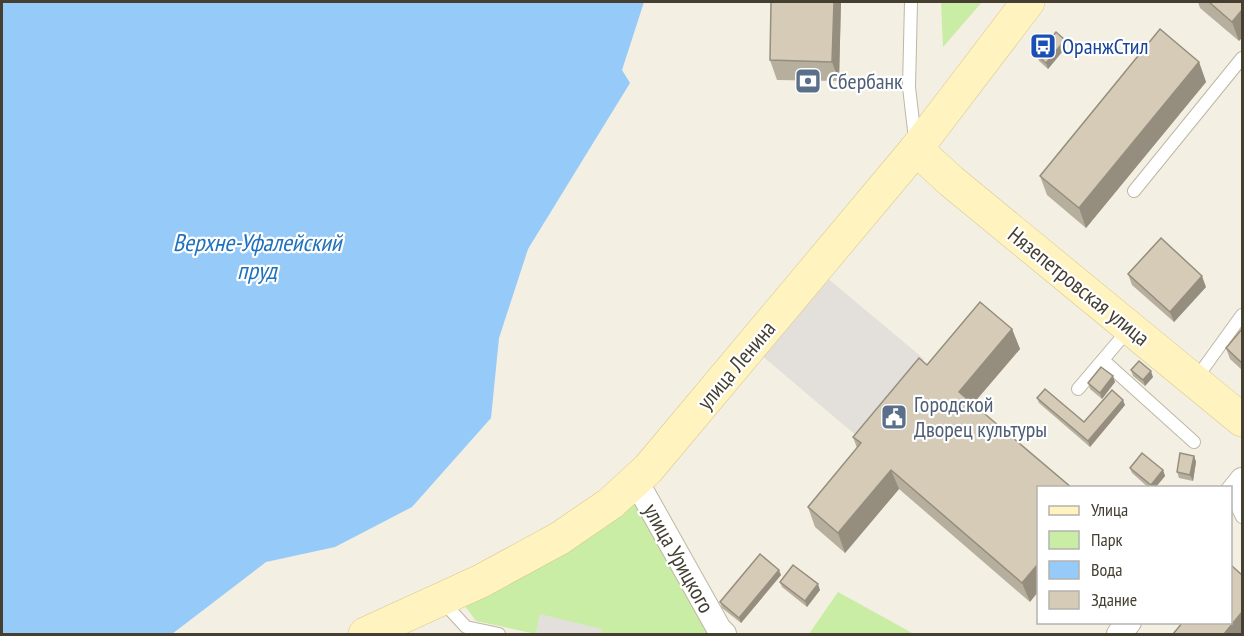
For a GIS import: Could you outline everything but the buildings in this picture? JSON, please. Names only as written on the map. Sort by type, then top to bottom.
[{"type":"main road","name":"улица Ленина","points":[[365,634],[442,601],[560,538],[611,503],[636,481],[916,149],[1028,2]]},
{"type":"main road","name":"Нязепетровская улица","points":[[916,149],[1242,420]]},
{"type":"street","points":[[1232,494],[1242,480]]},
{"type":"street","name":"улица Урицкого","points":[[636,481],[719,629],[724,634]]},
{"type":"lane","points":[[911,2],[909,87],[916,149]]},
{"type":"lane","points":[[1134,191],[1242,58]]},
{"type":"lane","points":[[1194,381],[1242,315]]},
{"type":"lane","points":[[1078,389],[1130,328]]},
{"type":"lane","points":[[1103,360],[1194,442]]},
{"type":"lane","points":[[1232,497],[1242,517]]},
{"type":"lane","points":[[442,601],[466,627],[499,634]]},
{"type":"green space","points":[[941,2],[982,2],[943,47]]},
{"type":"green space","points":[[635,498],[710,634],[600,634],[601,630],[540,615],[536,634],[476,621],[462,602]]},
{"type":"green space","points":[[838,592],[914,634],[809,634]]},
{"type":"shaded area","points":[[826,277],[924,359],[858,437],[761,355]]},
{"type":"shaded area","points":[[540,614],[602,629],[600,634],[536,634]]},
{"type":"water","name":"Верхне-Уфалейский пруд","points":[[2,2],[644,2],[622,70],[630,83],[528,249],[499,338],[491,418],[412,507],[335,547],[266,562],[172,634],[2,634]]},
{"type":"place","name":"ОранжСтил","points":[[1043,46]]},
{"type":"place","name":"Сбербанк","points":[[808,81]]},
{"type":"place","name":"Городской Дворец культуры","points":[[894,417]]}]
